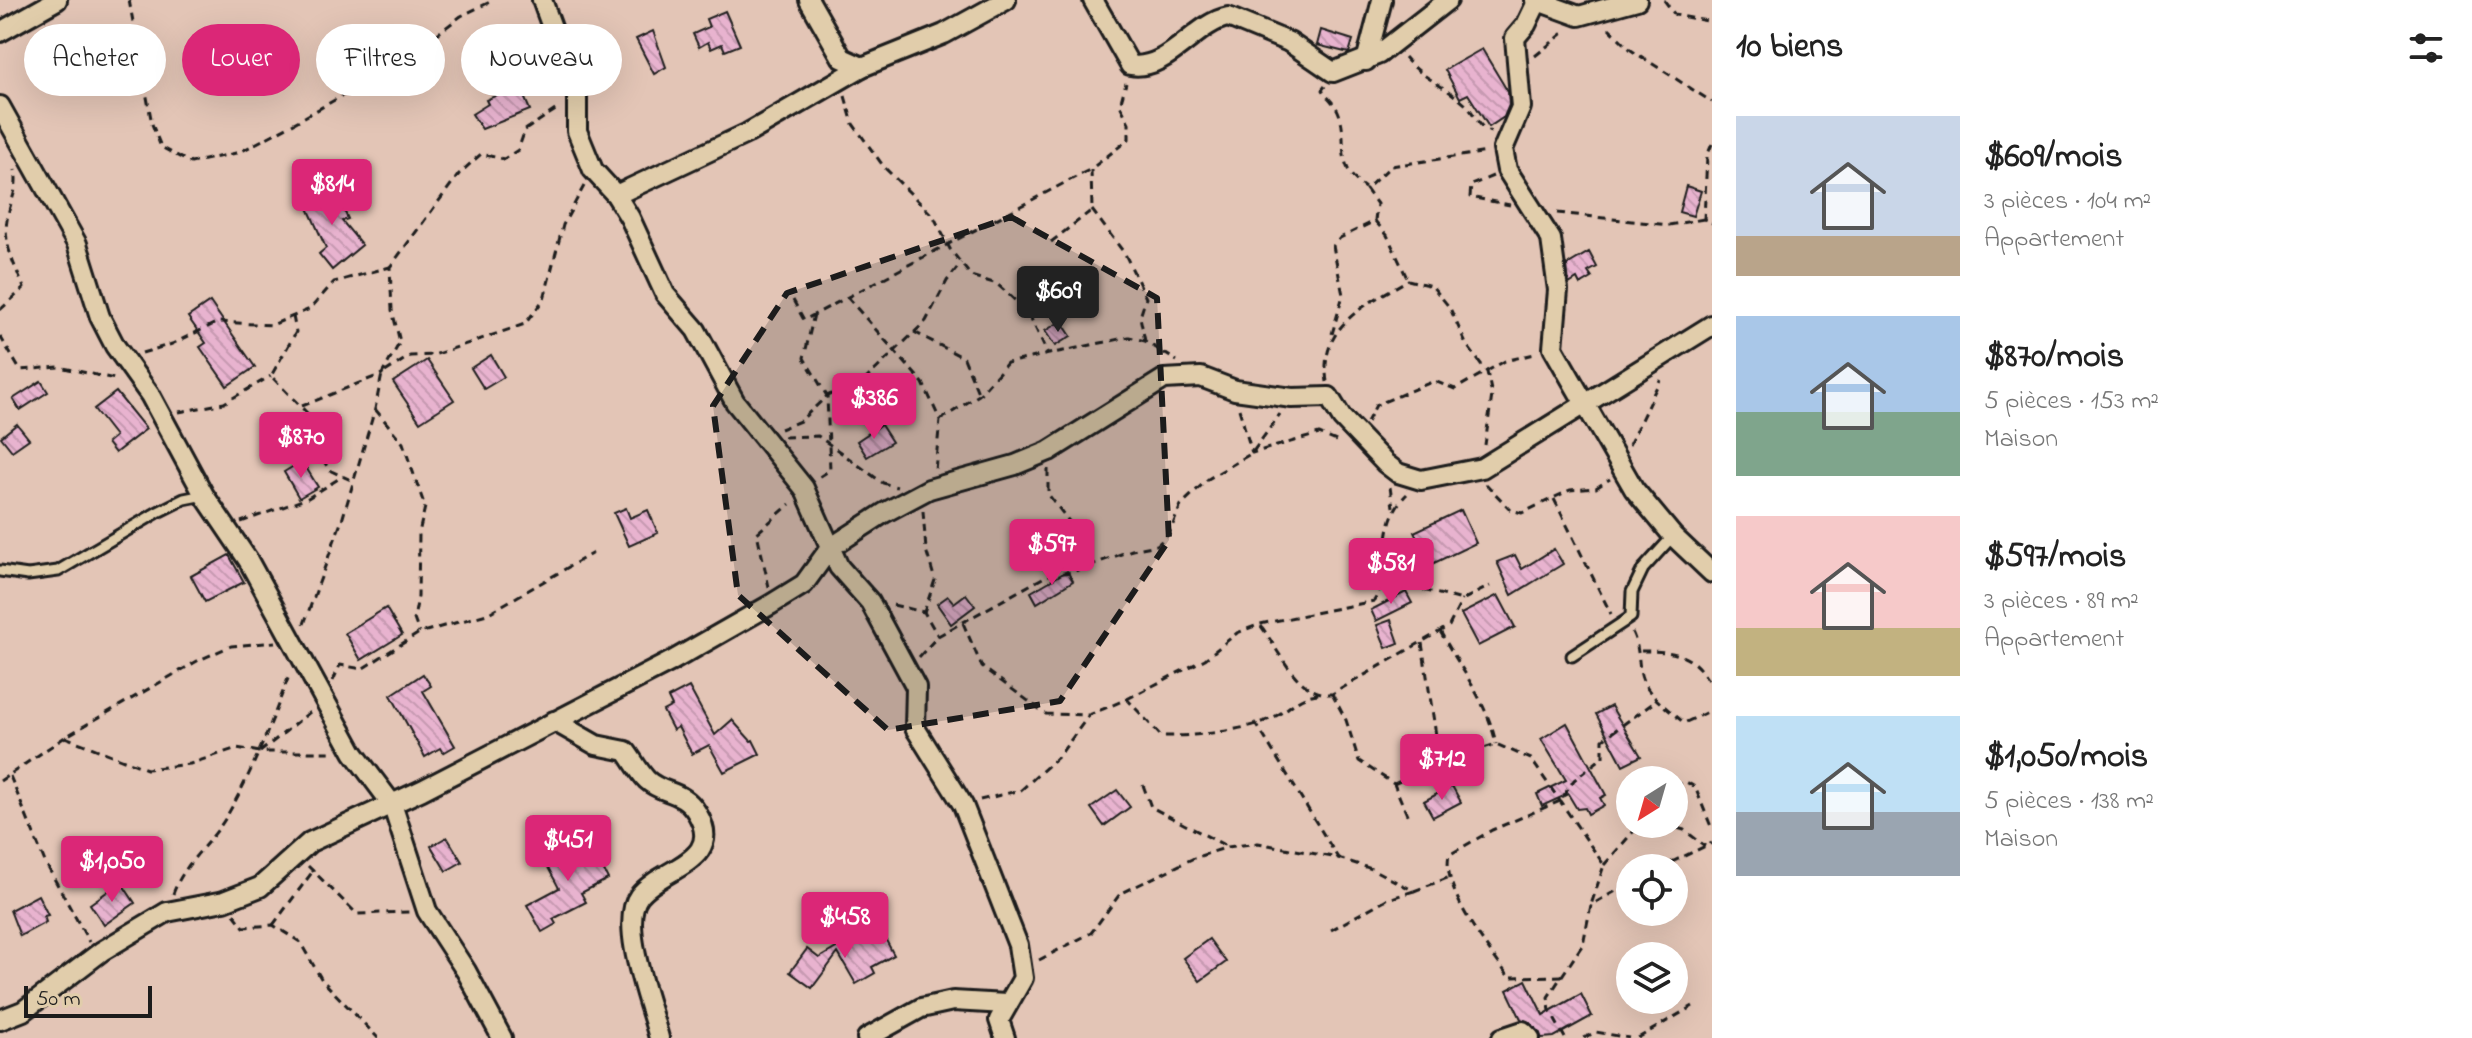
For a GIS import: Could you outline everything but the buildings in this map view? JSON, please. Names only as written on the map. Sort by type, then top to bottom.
[{"type":"street","points":[[0,32],[57,0]]},
{"type":"street","points":[[542,0],[551,24]]},
{"type":"street","points":[[809,0],[842,58],[862,67]]},
{"type":"street","points":[[616,195],[748,133],[862,67],[944,34],[1006,0]]},
{"type":"street","points":[[1093,0],[1130,65],[1137,66],[1177,48],[1219,19],[1228,17],[1289,42],[1333,72],[1366,61],[1448,0]]},
{"type":"street","points":[[1366,61],[1382,0]]},
{"type":"street","points":[[1637,0],[1587,15],[1536,0],[1515,38],[1521,107],[1504,142],[1507,170],[1551,239],[1558,290],[1553,348],[1621,468],[1673,536],[1712,573]]},
{"type":"street","points":[[577,96],[577,131],[593,170],[616,195],[665,294],[696,330],[735,402],[765,435],[804,488],[819,514],[839,567],[870,602],[916,687],[915,728],[963,805],[982,860],[1006,910],[1018,945],[1023,978],[1006,1004],[998,1026],[1005,1038]]},
{"type":"street","points":[[0,106],[77,244],[100,317],[123,359],[140,380],[168,427],[353,752],[392,804],[427,911],[466,971],[502,1038]]},
{"type":"street","points":[[0,1020],[23,1011],[96,956],[167,912],[224,901],[260,887],[310,842],[392,804],[670,662],[804,584],[830,548],[928,490],[1039,455],[1164,379],[1201,377],[1235,390],[1292,398],[1329,397],[1352,441],[1398,473],[1421,480],[1482,468],[1712,325]]},
{"type":"street","points":[[554,721],[591,742],[626,751],[649,782],[687,799],[703,826],[705,835],[699,852],[643,892],[635,906],[634,952],[659,1038]]},
{"type":"street","points":[[867,1038],[921,1008],[953,1001],[1006,1004]]},
{"type":"street","points":[[1502,1038],[1523,1031],[1530,1038]]},
{"type":"lane","points":[[0,571],[28,575],[58,571],[158,512],[184,499],[204,495]]},
{"type":"lane","points":[[1572,656],[1631,617],[1631,597],[1643,569],[1673,536]]},
{"type":"path","points":[[129,0],[152,124],[161,147],[191,163],[240,152],[287,127],[398,64],[461,16],[494,0]]},
{"type":"path","points":[[1664,0],[1675,15],[1712,22]]},
{"type":"path","points":[[1520,74],[1544,47],[1559,40],[1587,15],[1631,50],[1712,102]]},
{"type":"path","points":[[1393,43],[1420,75],[1465,104],[1485,130],[1504,142]]},
{"type":"path","points":[[793,300],[804,320],[1091,169],[1129,139],[1120,95],[1137,66]]},
{"type":"path","points":[[862,67],[850,81],[845,96],[853,124],[898,185],[921,201],[934,217],[948,244],[971,276],[997,284],[1028,312],[1048,355]]},
{"type":"path","points":[[1333,72],[1322,90],[1339,112],[1342,153],[1347,165],[1377,204],[1375,221],[1387,235],[1408,280]]},
{"type":"path","points":[[123,359],[172,344],[218,322],[272,325],[310,309],[334,282],[390,267],[459,174],[481,154],[504,159],[518,150],[525,130],[577,96]]},
{"type":"path","points":[[1366,189],[1391,166],[1504,142]]},
{"type":"path","points":[[1704,219],[1707,156],[1712,144]]},
{"type":"path","points":[[0,310],[24,288],[6,244],[7,219],[18,186],[13,163]]},
{"type":"path","points":[[1091,169],[1092,210],[1125,254],[1146,298],[1140,317],[1145,341]]},
{"type":"path","points":[[302,406],[382,374],[410,356],[434,355],[525,324],[544,299],[563,225],[593,170]]},
{"type":"path","points":[[1507,170],[1471,185],[1470,197],[1530,209],[1638,223],[1669,225],[1704,219],[1712,223]]},
{"type":"path","points":[[1051,242],[1092,210]]},
{"type":"path","points":[[1329,397],[1325,369],[1343,295],[1333,246],[1340,238],[1375,221]]},
{"type":"path","points":[[0,236],[6,233]]},
{"type":"path","points":[[765,435],[800,421],[827,396],[866,379],[926,321],[961,263]]},
{"type":"path","points":[[167,912],[180,876],[227,817],[260,752],[294,646],[306,622],[353,481],[382,374],[400,342],[392,310],[390,267]]},
{"type":"path","points":[[1332,334],[1365,305],[1408,280],[1432,286],[1450,308],[1466,344],[1487,372],[1492,414],[1482,468],[1487,487],[1511,510],[1522,513],[1570,490],[1606,483],[1621,468],[1639,418],[1679,344]]},
{"type":"path","points":[[847,297],[923,383],[940,420],[922,514],[926,550],[935,580],[924,612]]},
{"type":"path","points":[[168,427],[179,412],[224,403],[271,376],[296,332],[293,316]]},
{"type":"path","points":[[914,332],[964,358],[979,395]]},
{"type":"path","points":[[0,336],[20,370],[59,367],[97,378],[140,380]]},
{"type":"path","points":[[940,420],[979,395],[1007,363],[1109,340],[1129,337],[1145,341],[1201,377]]},
{"type":"path","points":[[908,674],[938,636],[1048,575],[1083,568],[1132,550],[1157,545],[1169,534],[1181,505],[1208,479],[1252,453],[1319,434],[1352,441],[1376,405],[1434,381],[1455,389],[1505,361],[1553,348]]},
{"type":"path","points":[[271,376],[307,413],[309,434],[329,470],[353,481]]},
{"type":"path","points":[[1235,390],[1252,453]]},
{"type":"path","points":[[1252,453],[1292,398]]},
{"type":"path","points":[[375,409],[403,443],[425,507],[419,533],[418,597],[414,619],[419,633]]},
{"type":"path","points":[[765,435],[818,436],[883,483],[928,490]]},
{"type":"path","points":[[1039,455],[1048,469],[1048,494],[1071,524],[1083,568]]},
{"type":"path","points":[[226,528],[308,498],[343,476]]},
{"type":"path","points":[[963,623],[982,667],[1023,699],[1051,716],[1089,715],[1205,659],[1237,633],[1260,624],[1374,601],[1386,572],[1386,537],[1393,507],[1421,480]]},
{"type":"path","points":[[1554,499],[1599,584],[1617,629]]},
{"type":"path","points":[[362,669],[419,633],[487,614],[593,553]]},
{"type":"path","points":[[1386,572],[1420,592],[1433,591],[1462,600]]},
{"type":"path","points":[[1127,699],[1161,736],[1204,737],[1271,719],[1305,694],[1332,694],[1422,642],[1453,620],[1462,600],[1490,586]]},
{"type":"path","points":[[1631,617],[1631,630],[1641,651],[1640,672],[1656,701],[1684,723],[1712,710]]},
{"type":"path","points":[[1260,624],[1296,677],[1321,694]]},
{"type":"path","points":[[1440,629],[1474,693],[1488,712],[1496,744]]},
{"type":"path","points":[[1422,642],[1440,762]]},
{"type":"path","points":[[0,781],[65,737],[199,660],[231,646],[273,643],[294,646]]},
{"type":"path","points":[[1641,651],[1663,651],[1694,661],[1712,687]]},
{"type":"path","points":[[1332,694],[1346,720],[1359,761],[1394,784],[1408,817]]},
{"type":"path","points":[[1562,976],[1509,977],[1473,929],[1447,865],[1456,849],[1560,801],[1574,780],[1603,757],[1603,739],[1656,701]]},
{"type":"path","points":[[963,805],[1021,790],[1059,756],[1089,715]]},
{"type":"path","points":[[1255,722],[1338,858]]},
{"type":"path","points":[[65,737],[147,769],[190,764],[237,748],[260,752],[353,752]]},
{"type":"path","points":[[1394,784],[1440,762],[1496,744],[1531,759],[1604,865]]},
{"type":"path","points":[[10,776],[45,862],[96,956]]},
{"type":"path","points":[[1688,783],[1695,787],[1712,829]]},
{"type":"path","points":[[1143,785],[1151,807],[1228,847]]},
{"type":"path","points":[[1688,833],[1705,846]]},
{"type":"path","points":[[1565,1038],[1550,1011],[1548,997],[1583,944],[1604,865],[1628,838]]},
{"type":"path","points":[[1023,978],[1052,952],[1091,933],[1120,894],[1194,858],[1228,847],[1258,843],[1338,858],[1372,869],[1414,891]]},
{"type":"path","points":[[1688,854],[1712,843]]},
{"type":"path","points":[[296,855],[357,914],[427,911]]},
{"type":"path","points":[[273,925],[313,871]]},
{"type":"path","points":[[1331,930],[1385,900],[1450,877]]},
{"type":"path","points":[[1591,905],[1616,891]]},
{"type":"path","points":[[224,901],[244,927],[273,925],[300,942],[322,980],[378,1038]]},
{"type":"path","points":[[1638,1038],[1693,1006]]},
{"type":"path","points":[[1584,1038],[1596,1032],[1629,1038]]},
{"type":"highlighted area","points":[[1011,217],[1157,298],[1169,540],[1060,701],[888,730],[738,595],[713,406],[787,293]]}]
